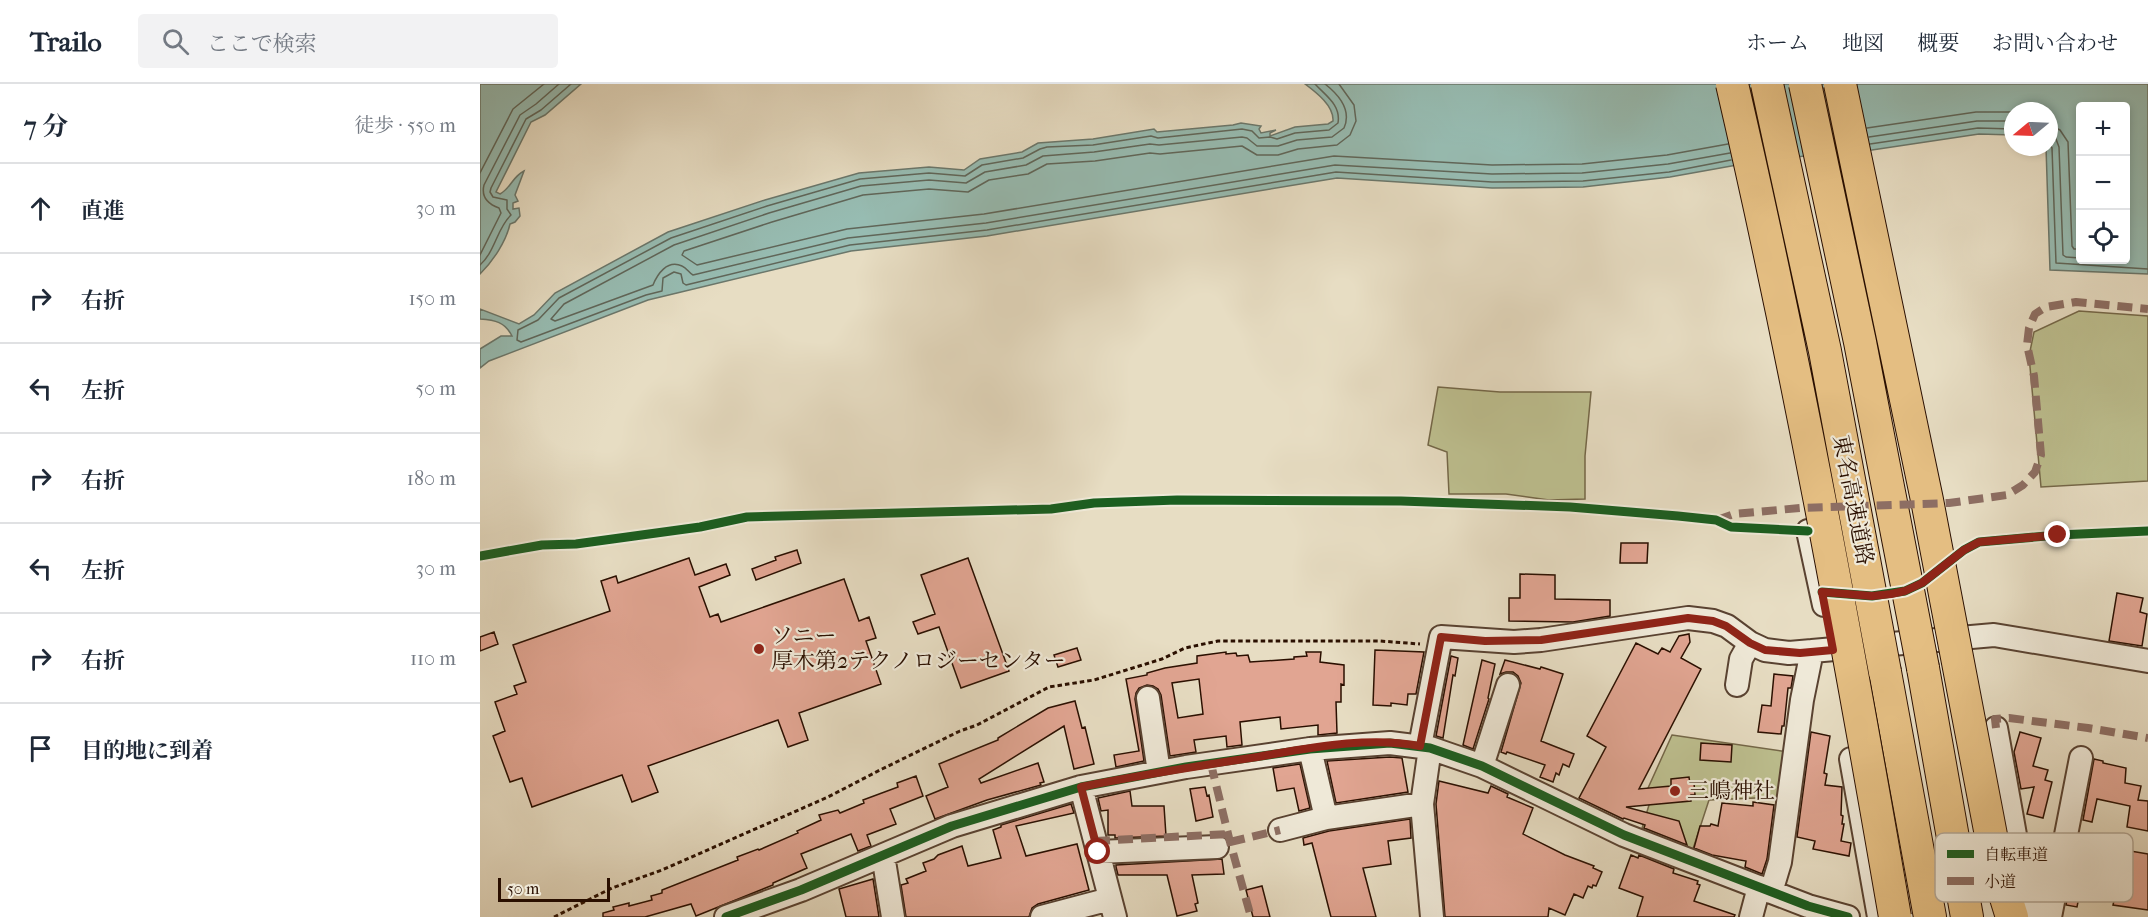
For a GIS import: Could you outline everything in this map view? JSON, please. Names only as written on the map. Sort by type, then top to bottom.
[{"type":"highway","points":[[1732,84],[1786,326],[1815,473],[1854,676],[1895,917]]},
{"type":"highway","name":"東名高速道路","points":[[1767,84],[1834,398],[1929,917]]},
{"type":"highway","name":"東名高速道路","points":[[1805,84],[1892,505],[1952,833]]},
{"type":"highway","points":[[1840,84],[1927,500],[1991,833]]},
{"type":"highway","name":"東名高速道路","points":[[1964,902],[1967,917]]},
{"type":"highway","points":[[2003,902],[2006,917]]},
{"type":"highway","points":[[2007,902],[2012,917]]},
{"type":"street","points":[[1808,531],[1822,650],[1879,917]]},
{"type":"street","points":[[1432,917],[1422,804],[1431,648],[1441,637],[1485,641],[1541,640],[1688,618],[1713,621],[1726,626],[1750,643],[1775,652],[1800,653],[1994,635],[2148,661]]},
{"type":"street","points":[[1737,685],[1741,659],[1750,643]]},
{"type":"street","points":[[1750,917],[1780,862],[1802,700],[1822,650]]},
{"type":"street","points":[[1482,766],[1501,691]]},
{"type":"street","points":[[1148,698],[1158,772]]},
{"type":"street","points":[[1996,728],[2015,833]]},
{"type":"street","points":[[726,917],[801,890],[952,826],[1081,787],[1158,772],[1310,749],[1390,743],[1425,747],[1482,766],[1624,835],[1827,913],[1848,917]]},
{"type":"street","points":[[1310,749],[1326,818]]},
{"type":"street","points":[[2066,833],[2081,758]]},
{"type":"street","points":[[1048,916],[1112,908],[1081,787]]},
{"type":"street","points":[[1280,830],[1326,818],[1422,804]]},
{"type":"street","points":[[1098,852],[1217,847]]},
{"type":"street","points":[[883,855],[893,917]]},
{"type":"street","points":[[2031,902],[2037,917]]},
{"type":"street","points":[[2050,917],[2053,902]]},
{"type":"path","points":[[554,917],[612,888],[662,870],[828,797],[960,731],[977,725],[1049,687],[1094,680],[1162,659],[1185,648],[1218,641],[1380,641],[1431,648]]},
{"type":"green space","points":[[2079,311],[2148,316],[2148,481],[2041,487],[2029,356],[2034,332]]},
{"type":"green space","points":[[1438,387],[1500,392],[1591,392],[1585,456],[1585,499],[1549,500],[1506,494],[1449,494],[1447,452],[1428,445]]},
{"type":"green space","points":[[1672,735],[1788,752],[1781,797],[1709,800],[1691,855],[1640,835],[1649,805],[1644,797]]},
{"type":"water","points":[[480,84],[581,84],[545,115],[531,122],[496,192],[500,194],[504,192],[524,171],[515,195],[518,201],[513,203],[513,209],[519,208],[520,216],[510,224],[498,251],[480,274]]},
{"type":"water","points":[[1305,84],[2148,84],[2148,274],[2050,270],[2046,156],[2058,156],[2058,102],[2004,102],[2004,135],[1979,134],[1872,150],[1842,151],[1737,165],[1670,177],[1583,187],[1492,188],[1337,178],[987,236],[851,251],[648,300],[489,361],[480,368],[480,349],[501,336],[512,336],[499,323],[480,319],[480,309],[519,324],[534,315],[555,293],[668,232],[765,200],[859,173],[929,167],[964,170],[980,159],[1022,152],[1038,143],[1093,139],[1154,129],[1157,132],[1241,123],[1261,126],[1259,129],[1261,133],[1276,130],[1270,133],[1270,136],[1295,127],[1328,124],[1333,121],[1331,110],[1324,100]]},
{"type":"building","points":[[1621,543],[1648,543],[1647,563],[1620,563]]},
{"type":"building","points":[[797,550],[801,563],[756,580],[752,569],[776,560],[775,557]]},
{"type":"building","points":[[689,558],[695,575],[726,564],[730,575],[699,587],[710,617],[718,614],[721,622],[844,579],[859,621],[869,617],[876,638],[866,641],[881,684],[799,713],[808,740],[788,747],[778,720],[648,766],[658,792],[632,802],[622,775],[532,807],[522,778],[510,782],[493,736],[505,731],[495,702],[517,694],[514,686],[526,682],[513,645],[610,611],[601,581],[616,576],[618,583]]},
{"type":"building","points":[[968,558],[1009,671],[961,688],[939,627],[918,634],[913,622],[935,614],[921,575]]},
{"type":"building","points":[[1520,574],[1555,575],[1555,599],[1610,600],[1610,616],[1573,622],[1509,621],[1509,598],[1520,598]]},
{"type":"building","points":[[2117,593],[2143,598],[2140,612],[2147,614],[2142,646],[2109,641]]},
{"type":"building","points":[[494,632],[498,644],[480,651],[480,637]]},
{"type":"building","points":[[1689,634],[1690,642],[1681,658],[1701,669],[1639,789],[1671,786],[1671,779],[1689,777],[1690,784],[1694,783],[1695,795],[1691,795],[1691,801],[1626,807],[1679,821],[1687,845],[1579,798],[1606,747],[1587,736],[1636,643],[1658,654],[1662,648],[1670,652],[1679,636]]},
{"type":"building","points":[[1077,648],[1081,660],[1058,667],[1054,655]]},
{"type":"building","points":[[1375,650],[1424,652],[1416,694],[1408,694],[1407,705],[1391,703],[1391,706],[1373,705]]},
{"type":"building","points":[[1306,652],[1321,652],[1320,662],[1344,665],[1341,702],[1336,702],[1337,733],[1318,735],[1318,725],[1281,729],[1280,717],[1240,722],[1242,745],[1227,747],[1226,736],[1194,740],[1196,752],[1170,756],[1161,695],[1158,689],[1147,685],[1139,688],[1135,699],[1144,761],[1116,767],[1114,755],[1139,751],[1126,679],[1147,675],[1147,673],[1165,668],[1197,663],[1197,656],[1236,653],[1237,656],[1248,655],[1250,662],[1294,659],[1294,657],[1307,656]],"holes":[[[1199,679],[1203,714],[1178,718],[1172,683]]]},
{"type":"building","points":[[1451,656],[1458,658],[1443,738],[1436,736]]},
{"type":"building","points":[[1482,660],[1495,664],[1489,699],[1473,749],[1463,745]]},
{"type":"building","points":[[1505,660],[1563,674],[1541,741],[1574,754],[1569,767],[1563,764],[1559,775],[1556,773],[1553,782],[1540,777],[1545,765],[1501,752],[1521,683],[1513,672],[1500,674]]},
{"type":"building","points":[[1774,674],[1793,676],[1791,688],[1788,688],[1781,734],[1758,732],[1762,705],[1771,706]]},
{"type":"building","points":[[1075,701],[1082,728],[1085,727],[1094,764],[1074,769],[1064,726],[979,779],[981,783],[1038,763],[1044,782],[1040,783],[1041,785],[987,800],[935,819],[926,796],[948,787],[939,764],[998,740],[1048,708]]},
{"type":"building","points":[[1811,732],[1830,736],[1824,773],[1827,774],[1825,785],[1842,787],[1841,815],[1843,816],[1842,824],[1844,824],[1841,841],[1851,843],[1849,856],[1813,849],[1815,841],[1797,837]]},
{"type":"building","points":[[2020,732],[2041,738],[2033,766],[2048,770],[2045,780],[2052,782],[2043,818],[2027,814],[2034,787],[2021,789],[2014,752]]},
{"type":"building","points":[[1701,743],[1732,745],[1731,762],[1700,760]]},
{"type":"building","points":[[1402,758],[1408,792],[1336,803],[1327,761]]},
{"type":"building","points":[[2094,759],[2126,768],[2125,783],[2141,786],[2138,800],[2148,801],[2148,831],[2127,827],[2130,806],[2097,799],[2092,822],[2083,820]]},
{"type":"building","points":[[1300,764],[1310,808],[1299,811],[1294,788],[1277,791],[1273,768]]},
{"type":"building","points":[[916,776],[923,796],[890,809],[896,824],[867,835],[871,846],[858,851],[851,834],[801,854],[807,868],[773,885],[696,916],[691,904],[645,917],[603,917],[603,913],[614,910],[613,907],[629,903],[629,906],[652,900],[651,896],[662,893],[662,890],[798,833],[797,831],[821,820],[819,815],[838,810],[840,813],[864,803],[863,800],[898,787],[897,783]]},
{"type":"building","points":[[1439,781],[1488,793],[1491,786],[1508,794],[1507,797],[1533,808],[1523,834],[1565,855],[1594,866],[1593,868],[1602,872],[1596,886],[1593,885],[1592,888],[1588,886],[1583,898],[1574,894],[1565,915],[1549,908],[1548,917],[1445,917],[1436,804]]},
{"type":"building","points":[[1205,787],[1207,796],[1209,795],[1213,817],[1196,821],[1190,789]]},
{"type":"building","points":[[1130,791],[1132,806],[1164,806],[1166,836],[1115,838],[1115,835],[1108,835],[1108,810],[1101,811],[1098,798]]},
{"type":"building","points":[[1753,802],[1774,805],[1767,859],[1762,874],[1745,867],[1746,861],[1712,855],[1694,848],[1700,826],[1711,824],[1718,826],[1722,803],[1753,806]]},
{"type":"building","points":[[1071,804],[1074,813],[1016,826],[1026,856],[1077,844],[1089,890],[1038,904],[1032,908],[1029,917],[906,917],[901,885],[908,883],[906,879],[926,871],[923,863],[962,846],[968,866],[1001,858],[993,830],[1001,825]]},
{"type":"building","points":[[1410,819],[1411,838],[1388,841],[1391,864],[1363,868],[1376,917],[1331,917],[1312,843],[1304,845],[1303,838],[1329,831]]},
{"type":"building","points":[[2133,851],[2148,854],[2148,910],[2113,905],[2114,902],[2133,902]]},
{"type":"building","points":[[1631,855],[1638,858],[1639,855],[1674,869],[1673,873],[1698,881],[1697,884],[1700,885],[1694,901],[1735,915],[1734,917],[1637,917],[1643,897],[1619,888]]},
{"type":"building","points":[[1222,859],[1224,874],[1192,875],[1198,903],[1195,904],[1197,911],[1177,916],[1167,875],[1118,875],[1116,867],[1116,865]]},
{"type":"building","points":[[873,879],[879,917],[846,917],[839,889]]},
{"type":"building","points":[[1262,886],[1270,917],[1253,917],[1246,890]]},
{"type":"building","points":[[2067,902],[2078,902],[2077,907],[2066,905]]},
{"type":"marked path","points":[[1717,520],[1734,514],[1800,508],[1949,503],[2007,495],[2023,485],[2035,472],[2041,455],[2034,376],[2027,345],[2029,328],[2035,314],[2046,307],[2076,302],[2148,309]]},
{"type":"marked path","points":[[1996,728],[1995,719],[2009,718],[2148,738]]},
{"type":"marked path","points":[[1211,764],[1251,917]]},
{"type":"marked path","points":[[1230,842],[1280,830]]},
{"type":"marked path","points":[[1095,841],[1228,834]]},
{"type":"cycle path","points":[[480,556],[542,545],[576,544],[700,527],[747,517],[1051,509],[1094,503],[1177,500],[1401,501],[1570,507],[1716,520],[1731,527],[1808,531]]},
{"type":"cycle path","points":[[1822,592],[1872,596],[1905,591],[1922,583],[1964,550],[1979,542],[2058,535],[2148,531]]},
{"type":"cycle path","points":[[726,917],[801,890],[952,826],[1081,787],[1186,767],[1310,749],[1390,743],[1430,748],[1482,766],[1624,835],[1808,906],[1848,917]]},
{"type":"place","name":"ソニー 厚木第2テクノロジーセンター","points":[[759,649]]},
{"type":"place","name":"三嶋神社","points":[[1675,791]]},
{"type":"route","points":[[1098,852],[1081,787],[1186,767],[1310,749],[1390,743],[1420,746],[1441,637],[1514,642],[1541,640],[1688,618],[1713,621],[1726,626],[1750,643],[1765,650],[1789,653],[1833,650],[1822,592],[1872,596],[1905,591],[1922,583],[1964,550],[1979,542],[2058,535]]}]
